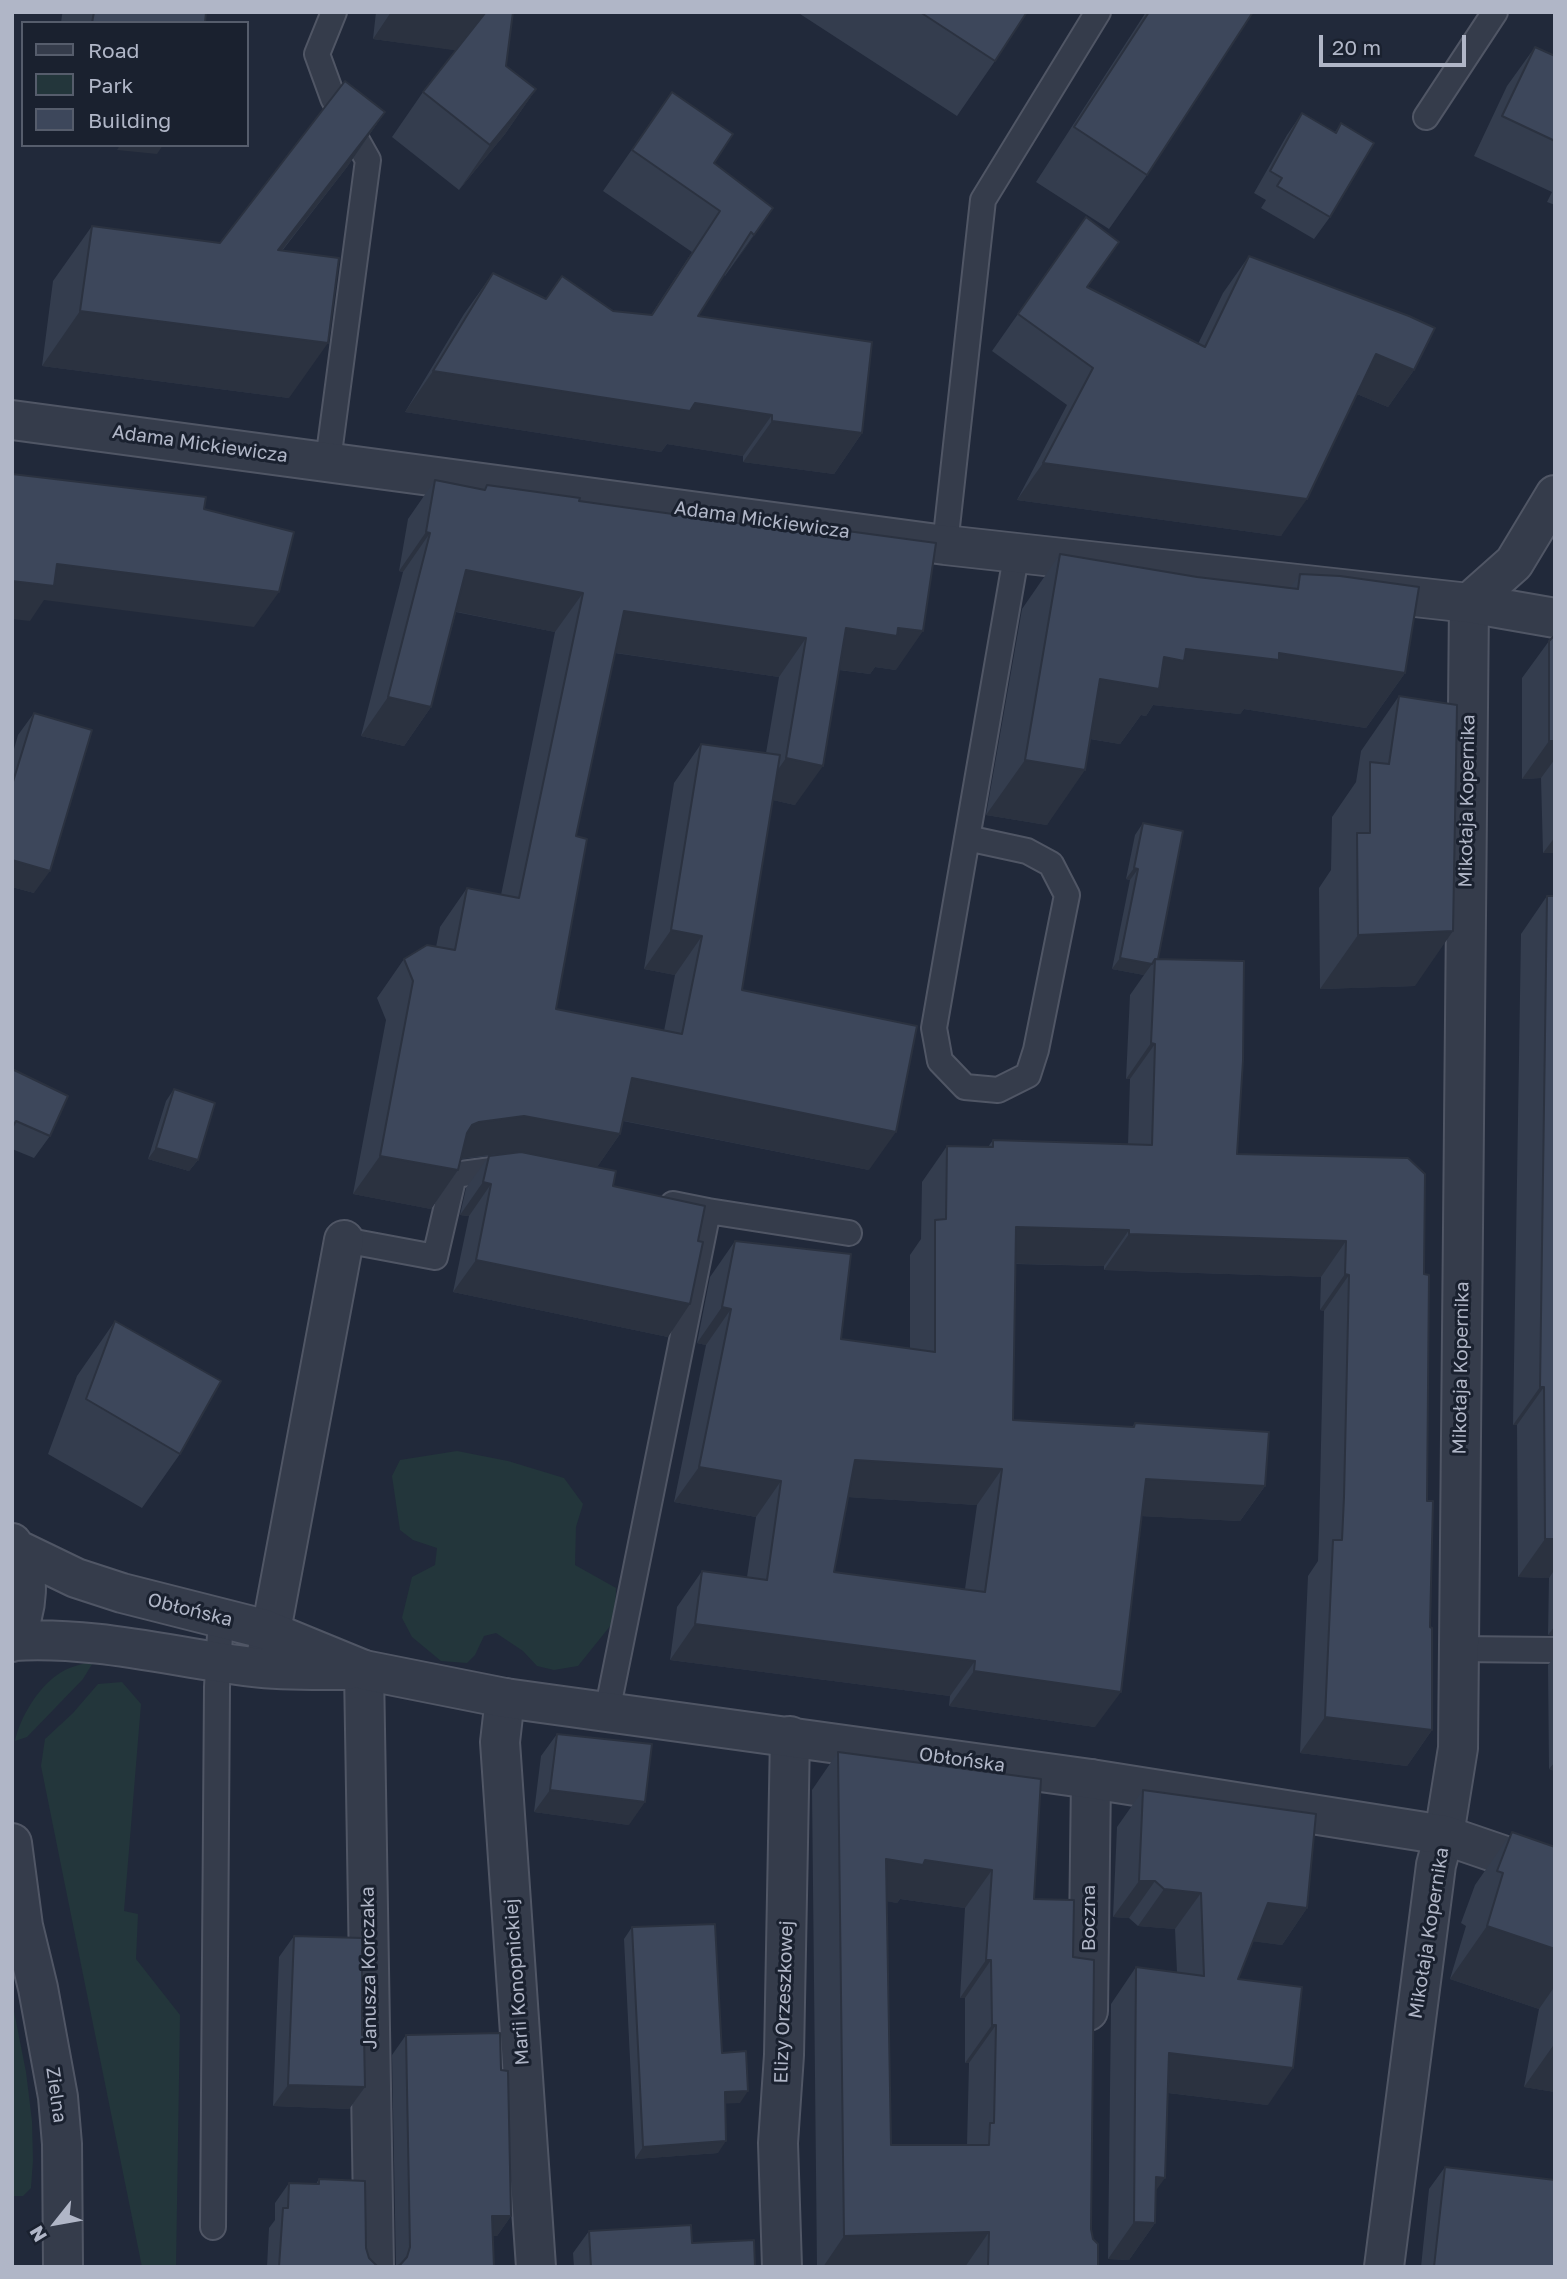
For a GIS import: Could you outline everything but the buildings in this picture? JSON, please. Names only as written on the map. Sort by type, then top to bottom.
[{"type":"street","name":"Adama Mickiewicza","points":[[12,420],[945,545],[1469,603],[1555,618]]},
{"type":"street","points":[[1469,603],[1514,563],[1555,495]]},
{"type":"street","name":"Mikołaja Kopernika","points":[[1384,2267],[1436,1865],[1444,1835],[1458,1748],[1469,603]]},
{"type":"street","points":[[268,1650],[344,1240]]},
{"type":"street","points":[[13,1641],[23,1619],[27,1595],[25,1571],[14,1546]]},
{"type":"street","name":"Obłońska","points":[[14,1546],[76,1578],[122,1593],[220,1617],[268,1650],[505,1698],[1091,1779],[1444,1835],[1555,1873]]},
{"type":"street","name":"Obłońska","points":[[13,1641],[42,1639],[112,1645],[218,1662],[268,1650]]},
{"type":"street","name":"Janusza Korczaka","points":[[364,1670],[374,2267]]},
{"type":"street","name":"Marii Konopnickiej","points":[[505,1698],[500,1742],[537,2267]]},
{"type":"street","name":"Elizy Orzeszkowej","points":[[782,2267],[778,2143],[784,2055],[790,1736]]},
{"type":"street","name":"Boczna","points":[[1088,2045],[1091,1779]]},
{"type":"street","name":"Zielna","points":[[12,1843],[18,1918],[38,1988],[58,2097],[62,2144],[63,2267]]},
{"type":"lane","points":[[328,461],[368,160],[333,98],[317,54],[334,12]]},
{"type":"lane","points":[[945,545],[983,200],[1098,12]]},
{"type":"lane","points":[[1426,117],[1495,12]]},
{"type":"lane","points":[[967,838],[1027,851],[1051,864],[1067,895],[1036,1050],[1028,1074],[998,1090],[965,1087],[940,1061],[934,1028],[967,838],[1017,551]]},
{"type":"lane","points":[[344,1240],[435,1257],[454,1174],[499,1169],[538,1177]]},
{"type":"lane","points":[[656,1201],[849,1233]]},
{"type":"lane","points":[[607,1712],[708,1211]]},
{"type":"lane","points":[[213,2227],[220,1617]]},
{"type":"lane","points":[[1459,1648],[1555,1650]]},
{"type":"green space","points":[[457,1451],[508,1461],[564,1478],[583,1504],[576,1527],[575,1565],[616,1588],[615,1620],[578,1666],[554,1670],[537,1666],[523,1651],[496,1633],[484,1636],[475,1655],[467,1663],[441,1661],[412,1637],[402,1618],[412,1577],[435,1565],[437,1548],[413,1540],[400,1530],[392,1476],[400,1460]]},
{"type":"green space","points":[[94,1661],[83,1679],[27,1737],[15,1741],[30,1705],[43,1688],[66,1670]]},
{"type":"green space","points":[[122,1682],[141,1704],[124,1911],[138,1914],[136,1959],[180,2015],[176,2267],[142,2267],[41,1766],[45,1739],[73,1713],[98,1684]]},
{"type":"green space","points":[[12,2001],[26,2072],[32,2121],[31,2188],[23,2196],[12,2196]]}]
